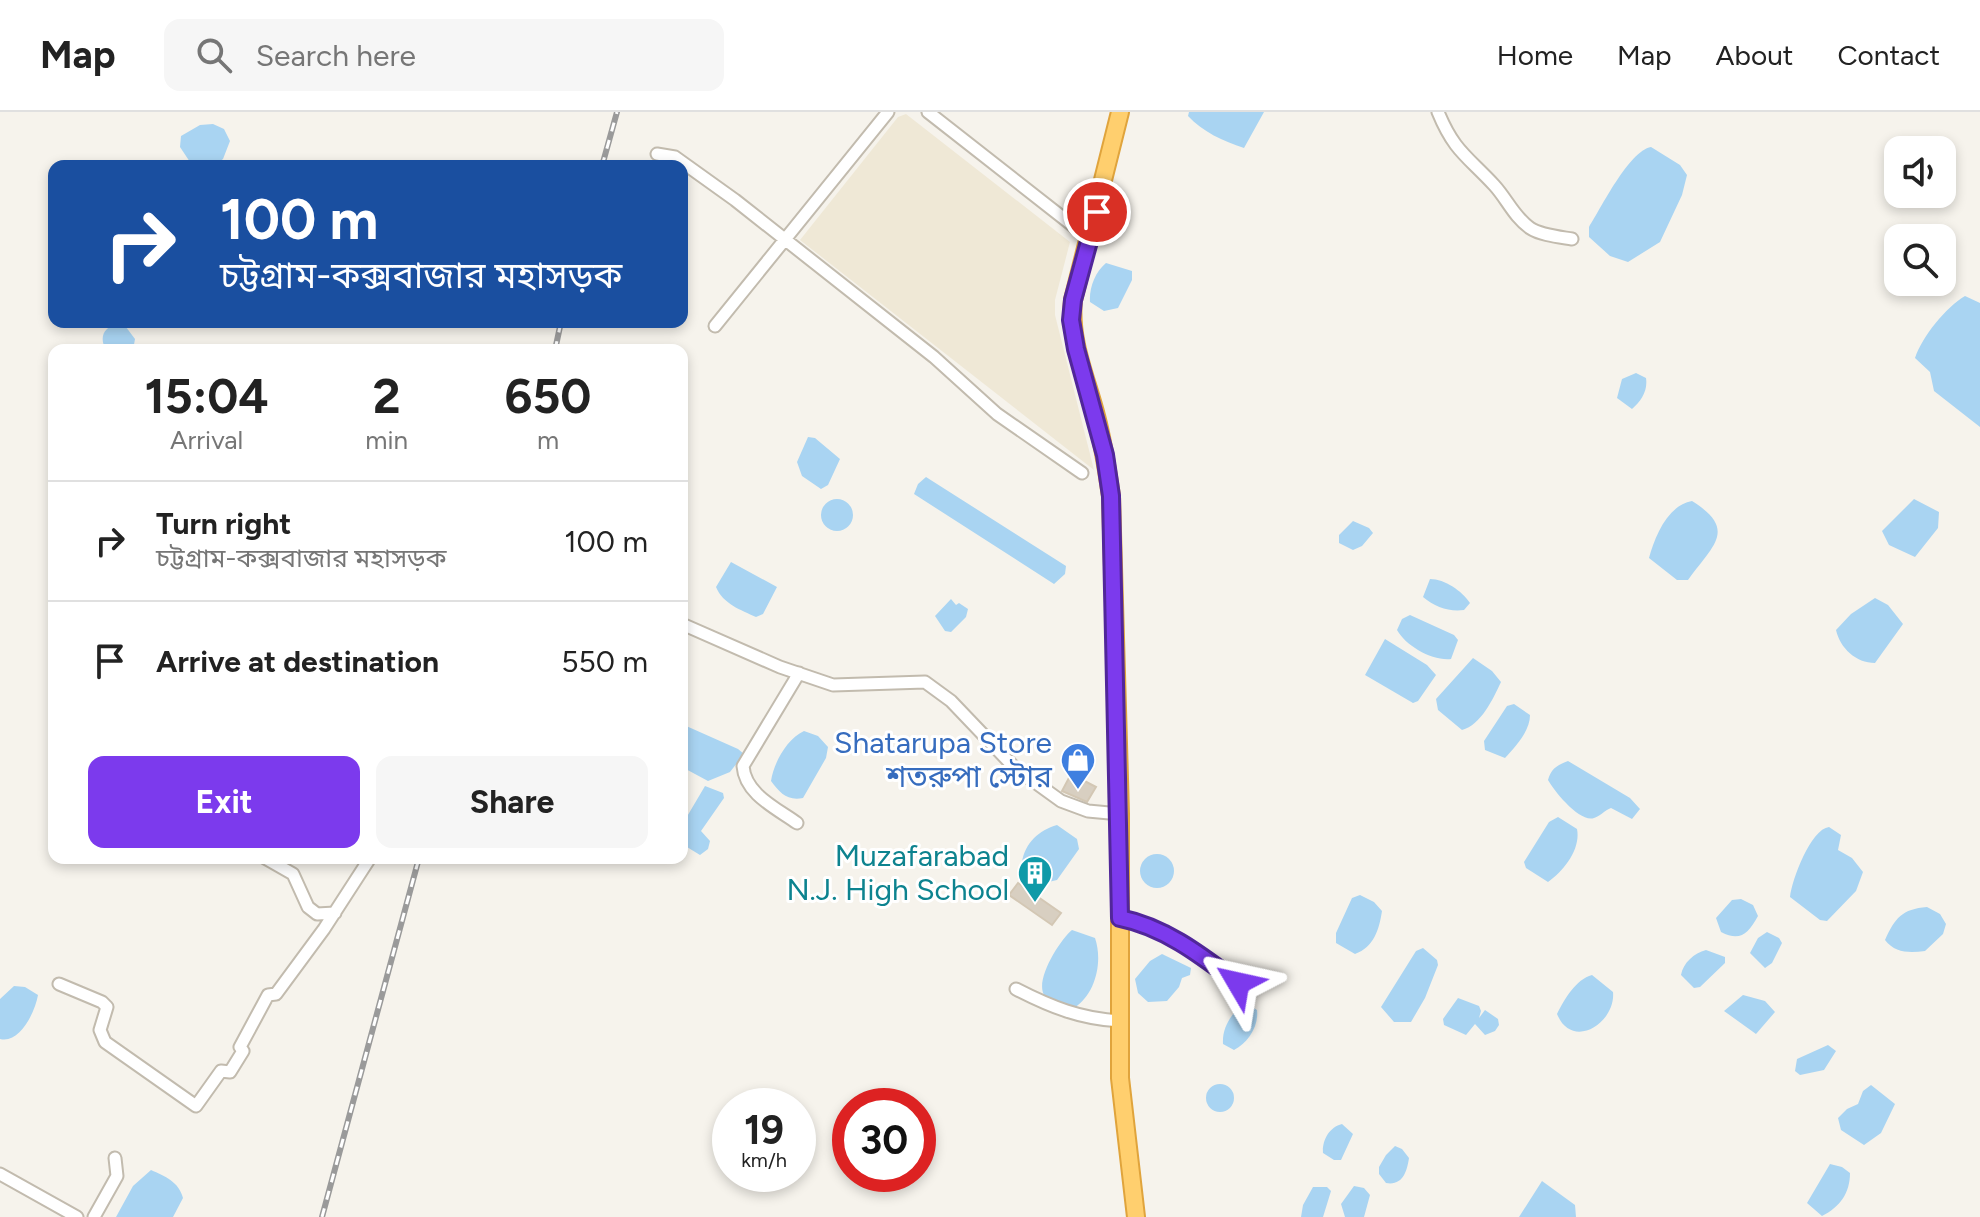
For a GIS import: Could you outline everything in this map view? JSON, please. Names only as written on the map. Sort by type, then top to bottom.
[{"type":"highway","points":[[1120,112],[1073,300],[1071,320],[1105,455],[1111,496],[1120,814],[1120,1078],[1136,1217]]},
{"type":"street","points":[[715,326],[782,239],[888,112]]},
{"type":"street","points":[[928,112],[1090,239]]},
{"type":"street","points":[[1438,112],[1447,135],[1461,155],[1495,187],[1532,230],[1572,239]]},
{"type":"street","points":[[657,154],[679,160]]},
{"type":"street","points":[[688,166],[934,357],[997,414],[1082,473]]},
{"type":"street","points":[[688,627],[833,685],[925,682],[951,701],[1014,767],[1061,801],[1088,811],[1120,814]]},
{"type":"street","points":[[797,823],[753,791],[744,779],[743,766],[799,673]]},
{"type":"street","points":[[276,864],[293,874],[308,907],[317,914],[335,913]]},
{"type":"street","points":[[59,984],[102,1002],[107,1007],[100,1030],[105,1042],[196,1106],[221,1071],[230,1072],[237,1063],[243,1051],[240,1047],[268,995],[276,994],[366,864]]},
{"type":"street","points":[[1120,918],[1143,922],[1172,937],[1238,983]]},
{"type":"street","points":[[1016,989],[1053,1008],[1081,1017],[1120,1021]]},
{"type":"street","points":[[94,1217],[117,1176],[115,1158]]},
{"type":"street","points":[[0,1174],[77,1217]]},
{"type":"shaded area","points":[[906,114],[1070,242],[1055,300],[1055,315],[1094,470],[800,240],[898,117]]},
{"type":"water","points":[[1189,112],[1264,112],[1244,148],[1207,131],[1188,116]]},
{"type":"water","points":[[213,124],[224,129],[230,141],[222,160],[189,160],[180,147],[181,136],[200,125]]},
{"type":"water","points":[[1651,147],[1680,165],[1687,175],[1682,195],[1660,242],[1628,262],[1610,256],[1589,237],[1589,227],[1625,169]]},
{"type":"water","points":[[1106,263],[1132,271],[1132,280],[1118,308],[1104,311],[1090,302],[1090,297],[1096,276]]},
{"type":"water","points":[[1965,296],[1980,303],[1980,427],[1934,391],[1930,372],[1915,358],[1936,323]]},
{"type":"water","points":[[109,328],[127,328],[135,339],[134,344],[104,344],[104,332]]},
{"type":"water","points":[[1636,373],[1646,378],[1646,387],[1632,409],[1617,398],[1622,379]]},
{"type":"water","points":[[808,437],[815,438],[840,459],[828,485],[821,489],[802,476],[797,462]]},
{"type":"water","points":[[926,477],[1066,566],[1065,574],[1054,584],[914,494],[918,484]]},
{"type":"water","points":[[837,499],[849,503],[853,515],[849,527],[837,531],[825,527],[821,515],[825,503]]},
{"type":"water","points":[[1914,499],[1939,512],[1938,528],[1915,557],[1889,545],[1882,531]]},
{"type":"water","points":[[1692,501],[1714,521],[1717,538],[1688,580],[1677,580],[1649,558],[1669,515]]},
{"type":"water","points":[[1353,521],[1373,533],[1362,546],[1353,550],[1339,543],[1339,535]]},
{"type":"water","points":[[731,562],[777,587],[763,614],[756,617],[744,612],[719,593],[716,587]]},
{"type":"water","points":[[1430,579],[1453,586],[1470,603],[1464,610],[1432,604],[1423,597]]},
{"type":"water","points":[[1875,598],[1888,605],[1903,624],[1875,663],[1861,660],[1850,653],[1841,643],[1836,630],[1851,614]]},
{"type":"water","points":[[951,599],[956,605],[959,603],[968,609],[966,617],[951,632],[945,631],[935,616]]},
{"type":"water","points":[[1410,615],[1454,635],[1458,640],[1451,659],[1428,655],[1401,636],[1397,630],[1402,619]]},
{"type":"water","points":[[1385,639],[1427,665],[1436,675],[1418,701],[1413,703],[1365,675]]},
{"type":"water","points":[[1473,658],[1492,671],[1501,682],[1481,717],[1462,730],[1438,710],[1436,699]]},
{"type":"water","points":[[1514,704],[1530,715],[1528,727],[1505,758],[1485,750],[1484,741],[1507,706]]},
{"type":"water","points":[[688,727],[744,754],[730,772],[708,781],[688,770]]},
{"type":"water","points":[[804,731],[818,736],[828,747],[826,758],[803,798],[788,797],[771,781],[782,752]]},
{"type":"water","points":[[1568,761],[1630,798],[1640,809],[1632,819],[1611,808],[1594,818],[1582,816],[1548,780],[1555,768]]},
{"type":"water","points":[[705,786],[723,793],[724,798],[701,831],[710,841],[708,849],[700,855],[688,848],[688,815]]},
{"type":"water","points":[[1558,817],[1577,829],[1578,837],[1574,852],[1565,866],[1548,882],[1526,868],[1524,862],[1549,822]]},
{"type":"water","points":[[1057,825],[1077,839],[1079,849],[1057,880],[1044,883],[1031,874],[1022,862],[1034,838]]},
{"type":"water","points":[[1829,827],[1841,835],[1838,850],[1852,858],[1863,872],[1856,891],[1827,921],[1820,920],[1790,897],[1798,867],[1809,845],[1822,830]]},
{"type":"water","points":[[1157,854],[1169,859],[1174,871],[1169,883],[1157,888],[1145,883],[1140,871],[1145,859]]},
{"type":"water","points":[[1360,895],[1374,902],[1382,911],[1374,937],[1367,947],[1355,954],[1336,943],[1336,933],[1352,898]]},
{"type":"water","points":[[1741,899],[1753,905],[1758,916],[1743,934],[1733,936],[1721,932],[1716,918],[1732,900]]},
{"type":"water","points":[[1927,907],[1940,914],[1946,924],[1943,934],[1925,951],[1903,951],[1885,940],[1900,916]]},
{"type":"water","points":[[1072,930],[1095,938],[1098,957],[1092,986],[1074,1008],[1049,1000],[1042,988],[1050,960]]},
{"type":"water","points":[[1767,932],[1782,943],[1772,963],[1765,968],[1750,953],[1758,938]]},
{"type":"water","points":[[1423,948],[1437,960],[1438,965],[1411,1022],[1394,1022],[1381,1007],[1416,951]]},
{"type":"water","points":[[1706,950],[1725,957],[1725,963],[1700,987],[1694,988],[1681,975],[1682,971],[1690,959]]},
{"type":"water","points":[[1162,954],[1191,968],[1190,975],[1182,978],[1179,987],[1167,1001],[1148,1002],[1138,993],[1135,979],[1150,961]]},
{"type":"water","points":[[1592,975],[1613,992],[1612,1003],[1601,1022],[1592,1028],[1572,1031],[1557,1014],[1576,985]]},
{"type":"water","points":[[14,986],[25,987],[38,995],[30,1018],[20,1032],[14,1037],[0,1039],[0,999]]},
{"type":"water","points":[[1743,995],[1765,1001],[1775,1012],[1756,1034],[1724,1011]]},
{"type":"water","points":[[1458,998],[1479,1006],[1479,1018],[1485,1010],[1498,1019],[1499,1025],[1495,1031],[1485,1035],[1475,1024],[1466,1035],[1444,1025],[1443,1019]]},
{"type":"water","points":[[1244,1002],[1257,1010],[1256,1022],[1248,1038],[1234,1050],[1223,1044],[1224,1032]]},
{"type":"water","points":[[1828,1045],[1836,1051],[1824,1070],[1800,1075],[1795,1071],[1797,1059]]},
{"type":"water","points":[[1220,1084],[1230,1088],[1234,1098],[1230,1108],[1220,1112],[1210,1108],[1206,1098],[1210,1088]]},
{"type":"water","points":[[1871,1085],[1895,1104],[1881,1133],[1864,1145],[1841,1130],[1838,1118],[1858,1104],[1863,1091]]},
{"type":"water","points":[[1342,1124],[1353,1134],[1341,1160],[1334,1160],[1323,1153],[1324,1144],[1330,1131]]},
{"type":"water","points":[[1395,1146],[1409,1158],[1407,1168],[1400,1180],[1386,1183],[1379,1174],[1379,1167]]},
{"type":"water","points":[[1830,1164],[1850,1173],[1850,1180],[1843,1199],[1822,1216],[1807,1203]]},
{"type":"water","points":[[151,1170],[171,1180],[181,1192],[183,1198],[173,1217],[116,1217],[133,1186]]},
{"type":"water","points":[[1542,1181],[1575,1205],[1576,1217],[1519,1217]]},
{"type":"water","points":[[1354,1186],[1364,1188],[1370,1195],[1364,1217],[1345,1217],[1341,1204]]},
{"type":"water","points":[[1313,1187],[1327,1187],[1331,1191],[1323,1217],[1301,1217],[1303,1205]]},
{"type":"building","name":"Shatarupa Store শতরুপা স্টোর","points":[[1071,774],[1096,787],[1087,802],[1062,791]]},
{"type":"building","name":"Muzafarabad N.J. High School","points":[[1018,883],[1061,913],[1052,925],[1009,895]]},
{"type":"railway","points":[[604,160],[617,112]]},
{"type":"railway","points":[[556,344],[560,328]]},
{"type":"railway","points":[[322,1217],[417,864]]},
{"type":"place","name":"Shatarupa Store শতরুপা স্টোর","points":[[1078,791]]},
{"type":"place","name":"Muzafarabad N.J. High School","points":[[1035,904]]},
{"type":"route","points":[[1097,212],[1073,300],[1071,320],[1076,349],[1096,415],[1111,496],[1120,918],[1143,922],[1172,937],[1238,983]]}]
